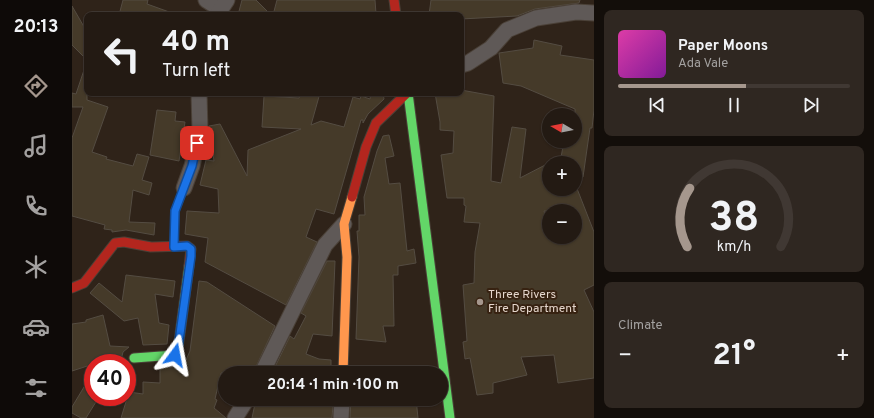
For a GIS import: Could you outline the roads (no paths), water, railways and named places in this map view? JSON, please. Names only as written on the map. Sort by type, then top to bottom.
[{"type":"street","points":[[206,0],[221,8]]},
{"type":"street","points":[[394,0],[396,12]]},
{"type":"street","points":[[464,65],[491,48],[507,30],[536,18],[576,12],[594,13]]},
{"type":"street","points":[[184,188],[192,166],[200,131],[199,96]]},
{"type":"street","points":[[343,366],[347,257],[344,224],[366,147],[376,123],[404,96]]},
{"type":"street","points":[[407,96],[450,418]]},
{"type":"street","points":[[265,366],[325,245],[344,224]]},
{"type":"street","points":[[72,288],[84,283],[115,243],[124,242],[150,247],[187,246],[191,249],[178,348],[175,355],[136,358]]},
{"type":"street","points":[[239,417],[244,406]]},
{"type":"street","points":[[341,418],[342,406]]},
{"type":"lane","points":[[174,247],[175,211],[184,188]]},
{"type":"place","name":"Three Rivers Fire Department","points":[[480,302]]}]
